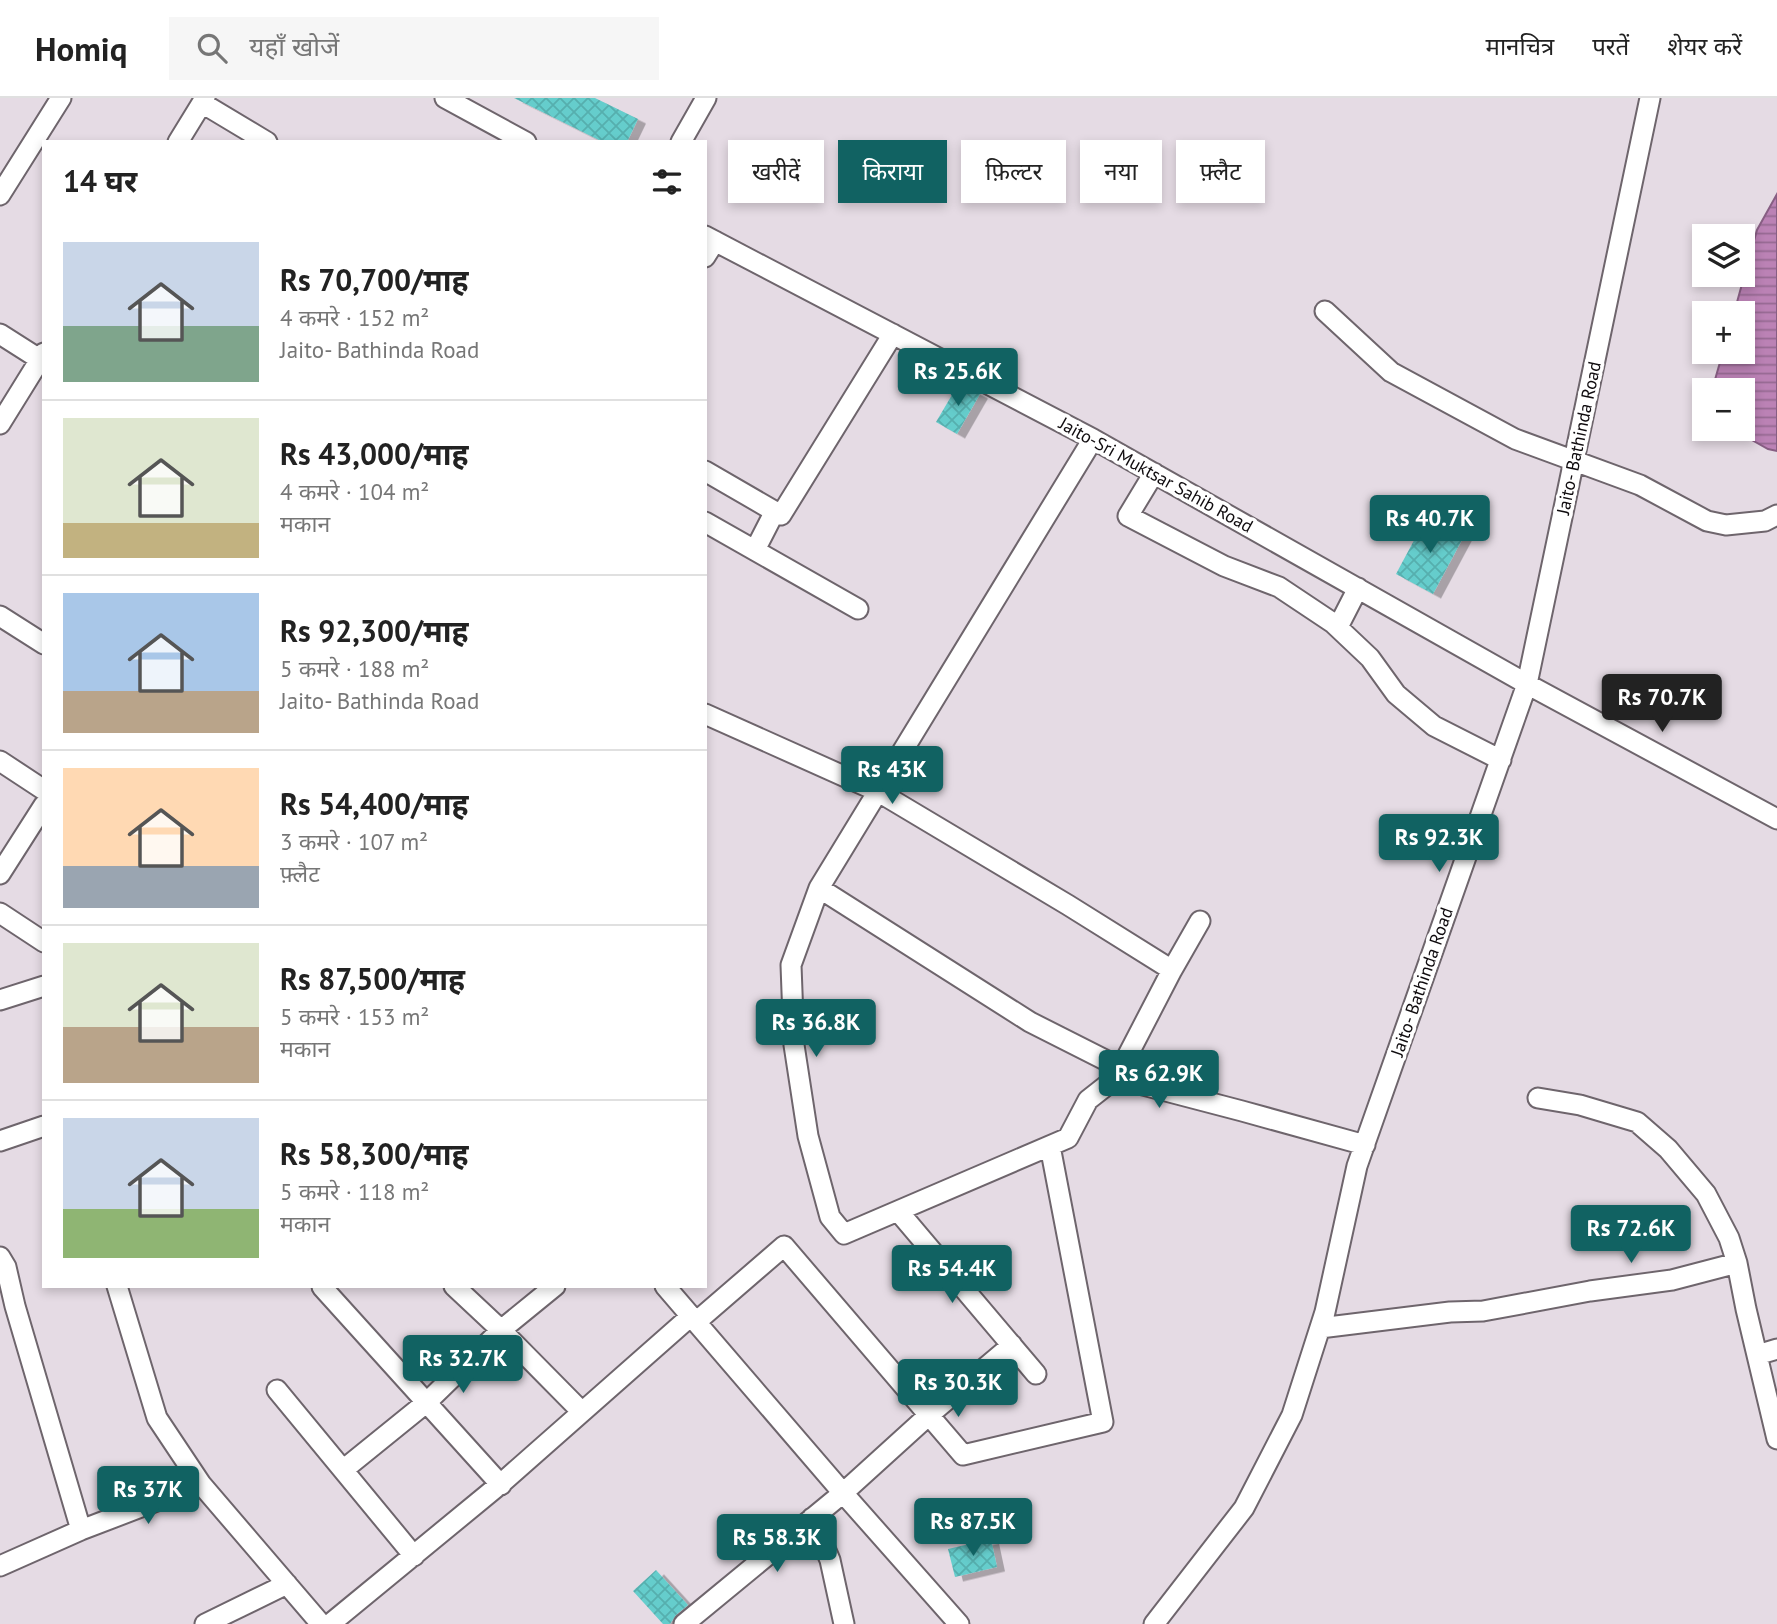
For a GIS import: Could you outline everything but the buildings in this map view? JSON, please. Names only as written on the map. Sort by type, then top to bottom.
[{"type":"street","points":[[0,195],[61,98]]},
{"type":"street","points":[[445,98],[522,140]]},
{"type":"street","points":[[682,140],[706,98]]},
{"type":"street","name":"Jaito- Bathinda Road","points":[[1154,1624],[1244,1508],[1292,1415],[1325,1312],[1357,1166],[1527,684],[1650,98]]},
{"type":"street","points":[[179,140],[204,101],[264,140]]},
{"type":"street","name":"Jaito-Sri Muktsar Sahib Road","points":[[709,244],[893,334],[1093,439],[1527,684],[1777,819]]},
{"type":"street","points":[[1325,311],[1391,372],[1515,439],[1640,485],[1707,521],[1726,525],[1765,521],[1777,515]]},
{"type":"street","points":[[0,334],[42,358],[0,424]]},
{"type":"street","points":[[707,472],[781,515],[893,334]]},
{"type":"street","points":[[1093,439],[819,888],[791,965],[794,1045],[807,1136],[830,1217],[844,1234],[1068,1138],[1088,1100],[1118,1073],[1200,921]]},
{"type":"street","points":[[1154,473],[1128,516],[1224,566],[1279,587],[1338,627],[1370,658],[1395,694],[1434,726],[1500,760]]},
{"type":"street","points":[[755,550],[775,511]]},
{"type":"street","points":[[707,523],[858,609]]},
{"type":"street","points":[[1338,627],[1358,588]]},
{"type":"street","points":[[0,616],[42,642]]},
{"type":"street","points":[[707,715],[877,791],[1172,970]]},
{"type":"street","points":[[0,761],[42,789]]},
{"type":"street","points":[[0,874],[42,808]]},
{"type":"street","points":[[819,888],[1030,1022],[1118,1073],[1365,1146]]},
{"type":"street","points":[[0,913],[42,941]]},
{"type":"street","points":[[0,1000],[42,987]]},
{"type":"street","points":[[1538,1098],[1580,1105],[1637,1122],[1668,1149],[1706,1194],[1737,1263],[1757,1355],[1772,1399],[1777,1439]]},
{"type":"street","points":[[0,1141],[42,1127]]},
{"type":"street","points":[[330,1624],[501,1485],[582,1412],[784,1246],[963,1455],[1103,1422],[1050,1146]]},
{"type":"street","points":[[898,1211],[1037,1374]]},
{"type":"street","points":[[0,1256],[6,1267],[8,1308],[81,1530]]},
{"type":"street","points":[[1320,1328],[1450,1312],[1483,1311],[1590,1291],[1672,1280],[1737,1263]]},
{"type":"street","points":[[118,1288],[158,1418],[201,1484],[321,1624]]},
{"type":"street","points":[[323,1288],[501,1485]]},
{"type":"street","points":[[456,1288],[582,1412]]},
{"type":"street","points":[[343,1470],[427,1402],[501,1330],[553,1288]]},
{"type":"street","points":[[667,1288],[959,1624]]},
{"type":"street","points":[[684,1624],[843,1493],[1012,1345]]},
{"type":"street","points":[[1757,1355],[1777,1349]]},
{"type":"street","points":[[277,1390],[414,1556]]},
{"type":"street","points":[[0,1566],[81,1530],[201,1484]]},
{"type":"street","points":[[813,1518],[830,1560],[844,1624]]},
{"type":"street","points":[[205,1624],[287,1584]]},
{"type":"shaded area","points":[[1777,194],[1777,451],[1754,441],[1755,378],[1715,378],[1720,364],[1755,364],[1755,301],[1737,301],[1741,287],[1755,287],[1757,230]]}]
